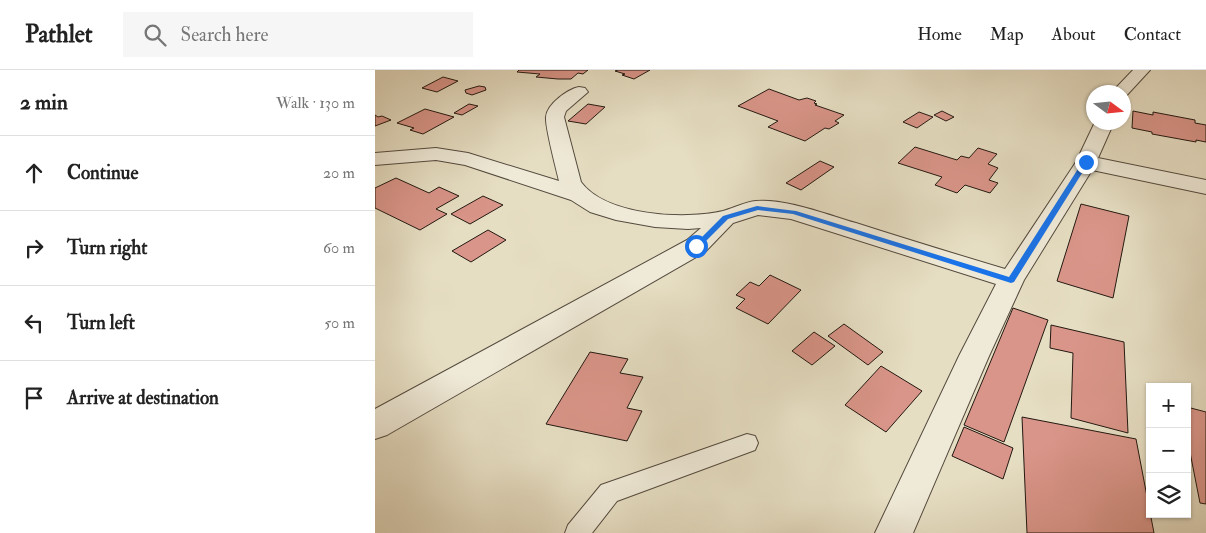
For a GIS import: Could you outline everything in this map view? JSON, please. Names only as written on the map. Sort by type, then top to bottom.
[{"type":"street","points":[[1127,85],[1142,70]]},
{"type":"street","points":[[579,92],[558,109],[555,117],[570,182],[579,195]]},
{"type":"street","points":[[895,533],[1011,280],[1086,162],[1101,130]]},
{"type":"street","points":[[375,159],[436,154],[468,159],[579,195],[598,207],[624,215],[655,220],[688,222],[725,218],[757,208],[794,212],[1011,280]]},
{"type":"street","points":[[1086,162],[1206,187]]},
{"type":"street","points":[[375,425],[696,246],[725,218]]},
{"type":"lane","points":[[577,533],[609,493],[747,444]]},
{"type":"building","points":[[519,70],[588,70],[583,74],[578,73],[571,79],[558,79],[536,77],[540,74],[517,72]]},
{"type":"building","points":[[650,70],[634,79],[615,71]]},
{"type":"building","points":[[443,77],[458,81],[437,92],[422,88]]},
{"type":"building","points":[[479,86],[485,87],[486,90],[472,95],[466,93],[465,90]]},
{"type":"building","points":[[769,89],[799,100],[807,98],[816,101],[814,103],[817,104],[815,105],[844,115],[835,121],[839,123],[829,129],[825,128],[805,141],[768,127],[778,121],[738,106]]},
{"type":"building","points":[[469,104],[478,106],[462,115],[454,113]]},
{"type":"building","points":[[588,104],[605,107],[586,124],[568,121]]},
{"type":"building","points":[[425,109],[454,117],[423,134],[410,130],[414,128],[397,123]]},
{"type":"building","points":[[942,111],[954,117],[946,121],[934,115]]},
{"type":"building","points":[[1133,111],[1153,115],[1153,112],[1195,120],[1195,123],[1206,125],[1206,142],[1152,134],[1152,132],[1132,128]]},
{"type":"building","points":[[919,112],[933,117],[917,128],[903,122]]},
{"type":"building","points":[[375,115],[378,117],[382,116],[391,120],[375,126]]},
{"type":"building","points":[[915,147],[957,160],[961,156],[969,158],[978,148],[997,154],[988,164],[998,168],[989,180],[998,183],[990,193],[965,185],[957,193],[935,185],[942,177],[898,163]]},
{"type":"building","points":[[820,161],[834,167],[801,190],[786,183]]},
{"type":"building","points":[[396,178],[429,193],[439,187],[459,196],[436,209],[447,214],[420,230],[375,208],[375,188]]},
{"type":"building","points":[[483,196],[503,205],[470,224],[451,214]]},
{"type":"building","points":[[1081,204],[1129,216],[1113,298],[1057,281]]},
{"type":"building","points":[[488,230],[506,240],[471,262],[452,251]]},
{"type":"building","points":[[770,275],[801,290],[768,324],[736,308],[745,299],[736,295],[750,282],[759,286]]},
{"type":"building","points":[[1013,308],[1048,320],[1004,442],[964,425]]},
{"type":"building","points":[[844,324],[883,352],[868,365],[828,336]]},
{"type":"building","points":[[1051,325],[1124,342],[1128,433],[1071,418],[1073,353],[1050,348]]},
{"type":"building","points":[[814,332],[835,346],[812,365],[792,351]]},
{"type":"building","points":[[590,352],[628,359],[620,373],[643,377],[627,408],[642,411],[627,441],[546,424]]},
{"type":"building","points":[[881,366],[922,391],[886,432],[845,405]]},
{"type":"building","points":[[1191,408],[1206,412],[1206,504],[1200,503],[1191,457]]},
{"type":"building","points":[[1022,417],[1136,439],[1146,491],[1146,518],[1151,518],[1154,533],[1027,533]]},
{"type":"building","points":[[964,427],[1013,448],[1003,479],[952,456]]},
{"type":"route","points":[[696,246],[725,218],[757,208],[794,212],[1011,280],[1086,162]]}]
